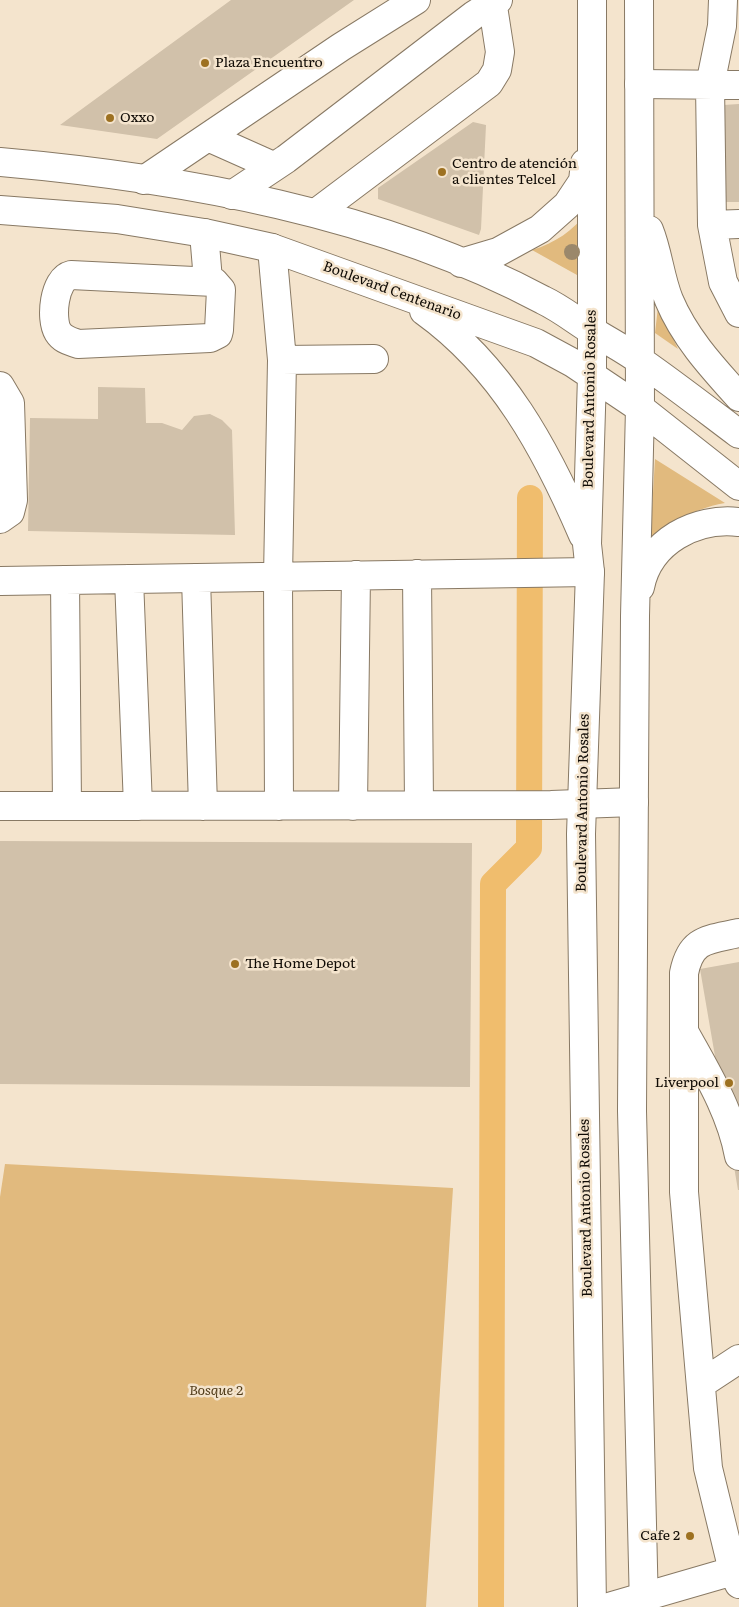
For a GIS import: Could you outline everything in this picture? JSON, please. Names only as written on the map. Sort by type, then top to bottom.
[{"type":"main road","points":[[144,180],[342,47],[416,0]]},
{"type":"main road","name":"Boulevard Antonio Rosales","points":[[592,0],[592,376],[587,544],[590,572],[581,805],[592,1607]]},
{"type":"main road","points":[[639,0],[640,408],[635,616],[632,1111],[644,1601]]},
{"type":"main road","points":[[232,195],[494,1]]},
{"type":"main road","points":[[316,213],[489,83],[497,70],[500,52],[494,1]]},
{"type":"main road","points":[[728,17],[710,85],[712,225],[739,312]]},
{"type":"main road","points":[[640,84],[739,85]]},
{"type":"main road","points":[[461,263],[498,252],[540,229],[567,205],[583,181],[592,90]]},
{"type":"main road","points":[[208,137],[273,166]]},
{"type":"main road","points":[[0,162],[67,168],[232,195],[316,213],[390,236],[461,263],[546,301],[640,361],[739,434]]},
{"type":"main road","points":[[640,205],[652,237],[665,287],[673,308],[693,344],[739,397]]},
{"type":"main road","name":"Boulevard Centenario","points":[[0,210],[117,219],[204,233],[272,248],[536,343],[552,350],[640,408],[739,486]]},
{"type":"main road","points":[[712,225],[739,224]]},
{"type":"main road","points":[[204,233],[208,280]]},
{"type":"main road","points":[[272,248],[282,360],[278,577],[279,806]]},
{"type":"main road","points":[[66,276],[208,280],[219,285],[221,290],[219,330],[218,334],[210,338],[78,344],[64,339],[57,331],[54,322],[58,286],[66,276]]},
{"type":"main road","points":[[398,292],[451,330],[495,380],[524,417],[559,479],[587,544]]},
{"type":"main road","points":[[282,360],[374,359]]},
{"type":"main road","points":[[0,386],[10,403],[13,500],[10,512],[0,519]]},
{"type":"main road","points":[[635,616],[642,582],[650,562],[665,544],[684,530],[704,523],[724,520],[739,522]]},
{"type":"main road","points":[[0,581],[469,572],[590,572]]},
{"type":"main road","points":[[416,574],[419,805]]},
{"type":"main road","points":[[353,806],[356,575]]},
{"type":"main road","points":[[196,578],[203,806]]},
{"type":"main road","points":[[130,579],[138,806]]},
{"type":"main road","points":[[65,580],[68,806]]},
{"type":"main road","points":[[0,806],[551,806],[634,802]]},
{"type":"main road","points":[[609,1607],[644,1601],[736,1578],[708,1468],[684,1192],[684,972],[688,956],[695,947],[709,940],[739,933]]},
{"type":"main road","points":[[684,1032],[714,1086],[733,1131],[739,1156]]},
{"type":"main road","points":[[701,1384],[739,1359]]},
{"type":"green space","points":[[588,211],[586,280],[532,250],[548,244],[563,235],[576,225]]},
{"type":"green space","points":[[658,307],[678,349],[655,333]]},
{"type":"green space","points":[[655,459],[725,503],[692,513],[668,529],[650,545]]},
{"type":"green space","name":"Bosque 2","points":[[5,1164],[453,1188],[426,1607],[0,1607],[0,1197]]},
{"type":"building","name":"Plaza Encuentro","points":[[231,0],[354,0],[157,139],[60,125]]},
{"type":"building","points":[[739,104],[739,202],[724,202],[723,105]]},
{"type":"building","name":"Centro de atención a clientes Telcel","points":[[473,122],[486,125],[481,229],[479,235],[378,199],[378,188]]},
{"type":"building","points":[[98,387],[145,388],[146,423],[162,423],[182,430],[194,416],[210,414],[222,420],[232,430],[235,535],[28,531],[30,418],[98,419]]},
{"type":"building","name":"The Home Depot","points":[[0,841],[472,843],[470,1087],[0,1084]]},
{"type":"building","name":"Liverpool","points":[[739,962],[739,1190],[738,1190],[700,969]]},
{"type":"waterway","points":[[491,1607],[493,884],[529,848],[530,498]]},
{"type":"place","name":"Plaza Encuentro","points":[[205,63]]},
{"type":"place","name":"Oxxo","points":[[110,118]]},
{"type":"place","name":"Centro de atención a clientes Telcel","points":[[442,172]]},
{"type":"place","name":"The Home Depot","points":[[235,964]]},
{"type":"place","name":"Liverpool","points":[[729,1083]]},
{"type":"place","name":"Cafe 2","points":[[690,1536]]}]
